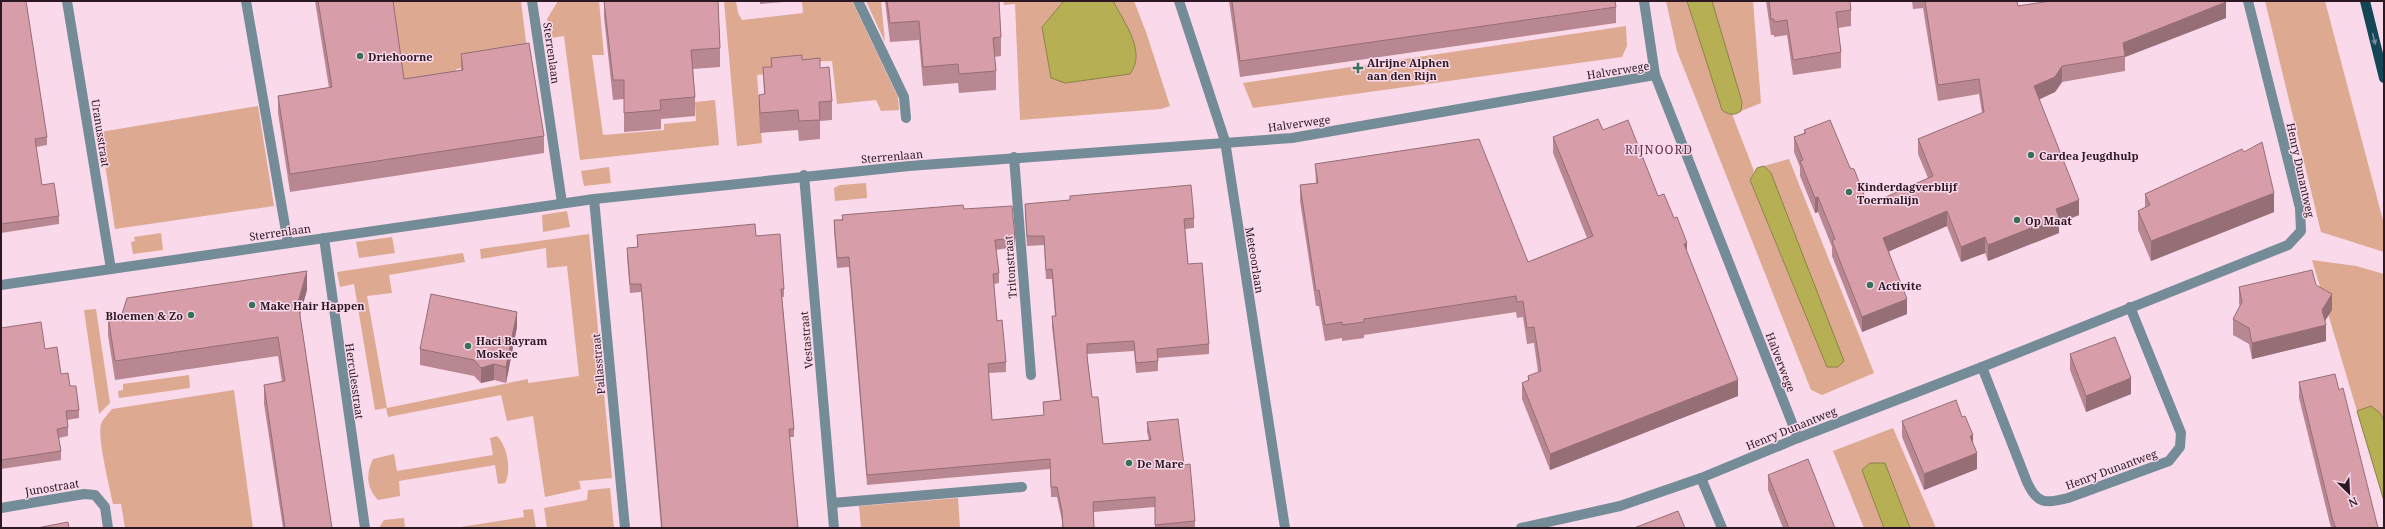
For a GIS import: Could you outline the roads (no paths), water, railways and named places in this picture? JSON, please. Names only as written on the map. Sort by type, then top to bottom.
[{"type":"main road","points":[[2365,1],[2384,78]]},
{"type":"street","name":"Uranusstraat","points":[[67,1],[111,269]]},
{"type":"street","points":[[246,1],[288,243]]},
{"type":"street","name":"Sterrenlaan","points":[[532,1],[562,203]]},
{"type":"street","points":[[858,1],[904,97],[906,118]]},
{"type":"street","name":"Meteoorlaan","points":[[1179,1],[1225,141],[1285,528]]},
{"type":"street","points":[[1644,1],[1655,75]]},
{"type":"street","name":"Henry Dunantweg","points":[[1521,528],[1540,526],[1620,506],[1701,478],[1798,438],[1982,368],[2130,307],[2288,245],[2301,231],[2300,208],[2248,1]]},
{"type":"street","name":"Halverwege","points":[[1225,141],[1248,142],[1292,138],[1655,75],[1798,438]]},
{"type":"street","name":"Sterrenlaan","points":[[1,285],[594,198],[804,175],[1225,141]]},
{"type":"street","name":"Tritonstraat","points":[[1014,157],[1031,375]]},
{"type":"street","name":"Vestastraat","points":[[804,175],[834,528]]},
{"type":"street","name":"Pallasstraat","points":[[594,198],[625,528]]},
{"type":"street","name":"Herculesstraat","points":[[324,238],[365,528]]},
{"type":"street","name":"Henry Dunantweg","points":[[1982,368],[2032,494],[2040,501],[2053,502],[2068,498],[2168,461],[2180,447],[2181,433],[2130,307]]},
{"type":"street","points":[[1701,478],[1722,528]]},
{"type":"street","points":[[832,503],[1022,487]]},
{"type":"street","name":"Junostraat","points":[[1,508],[84,494],[95,496],[105,507],[108,528]]},
{"type":"place","name":"Driehoorne","points":[[360,56]]},
{"type":"place","name":"Alrijne Alphen aan den Rijn","points":[[1358,68]]},
{"type":"place","name":"Cardea Jeugdhulp","points":[[2031,155]]},
{"type":"place","name":"Kinderdagverblijf Toermalijn","points":[[1849,192]]},
{"type":"place","name":"Op Maat","points":[[2017,220]]},
{"type":"place","name":"Activite","points":[[1870,285]]},
{"type":"place","name":"Make Hair Happen","points":[[252,305]]},
{"type":"place","name":"Bloemen & Zo","points":[[191,315]]},
{"type":"place","name":"Haci Bayram Moskee","points":[[468,346]]},
{"type":"place","name":"De Mare","points":[[1129,463]]},
{"type":"district","name":"RIJNOORD","points":[[1659,149]]}]
